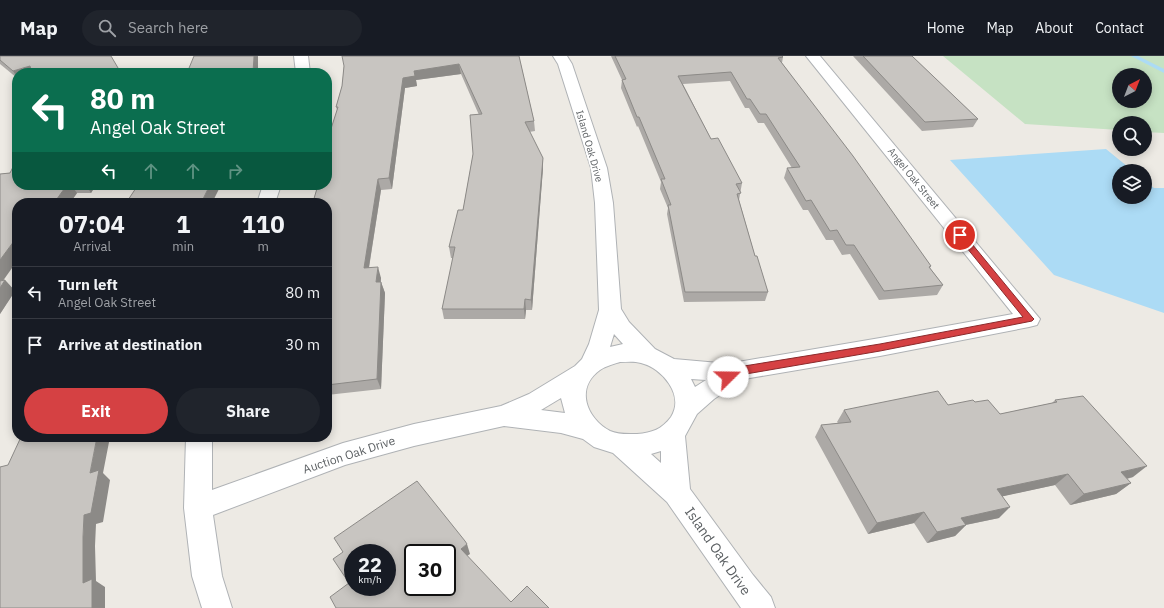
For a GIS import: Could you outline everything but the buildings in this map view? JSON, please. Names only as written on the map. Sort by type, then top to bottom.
[{"type":"street","points":[[301,56],[302,68]]},
{"type":"street","name":"Island Oak Drive","points":[[560,56],[565,64],[599,168],[604,202],[610,310],[600,344],[586,368]]},
{"type":"street","name":"Angel Oak Street","points":[[738,371],[880,347],[1029,319],[813,56]]},
{"type":"street","points":[[610,310],[622,328],[647,356]]},
{"type":"street","points":[[618,353],[632,353],[647,356],[670,368],[680,380],[686,393],[687,408],[682,422],[672,433],[657,442],[640,446],[622,446],[603,440],[587,429],[577,416],[572,402],[573,387],[586,368],[604,357],[618,353]]},
{"type":"street","name":"Auction Oak Drive","points":[[198,508],[342,454],[414,435],[504,416],[538,401],[586,368]]},
{"type":"street","points":[[670,368],[719,372],[738,371]]},
{"type":"street","points":[[687,408],[706,392],[738,371]]},
{"type":"street","name":"Auction Oak Drive","points":[[504,416],[562,422],[587,429]]},
{"type":"street","points":[[672,433],[677,493]]},
{"type":"street","points":[[198,442],[198,508],[207,576],[217,608]]},
{"type":"street","name":"Island Oak Drive","points":[[622,446],[677,493],[742,586],[760,608]]},
{"type":"green space","points":[[943,56],[1164,56],[1164,133],[1152,132],[1152,116],[1112,116],[1112,130],[1025,124]]},
{"type":"water","points":[[1106,149],[1112,154],[1112,156],[1115,156],[1124,164],[1112,164],[1112,204],[1152,204],[1152,186],[1154,188],[1164,188],[1164,313],[1054,275],[950,160]]},
{"type":"waterway","points":[[1134,56],[1164,71]]},
{"type":"route","points":[[728,377],[738,371],[880,347],[1029,319],[960,235]]}]
